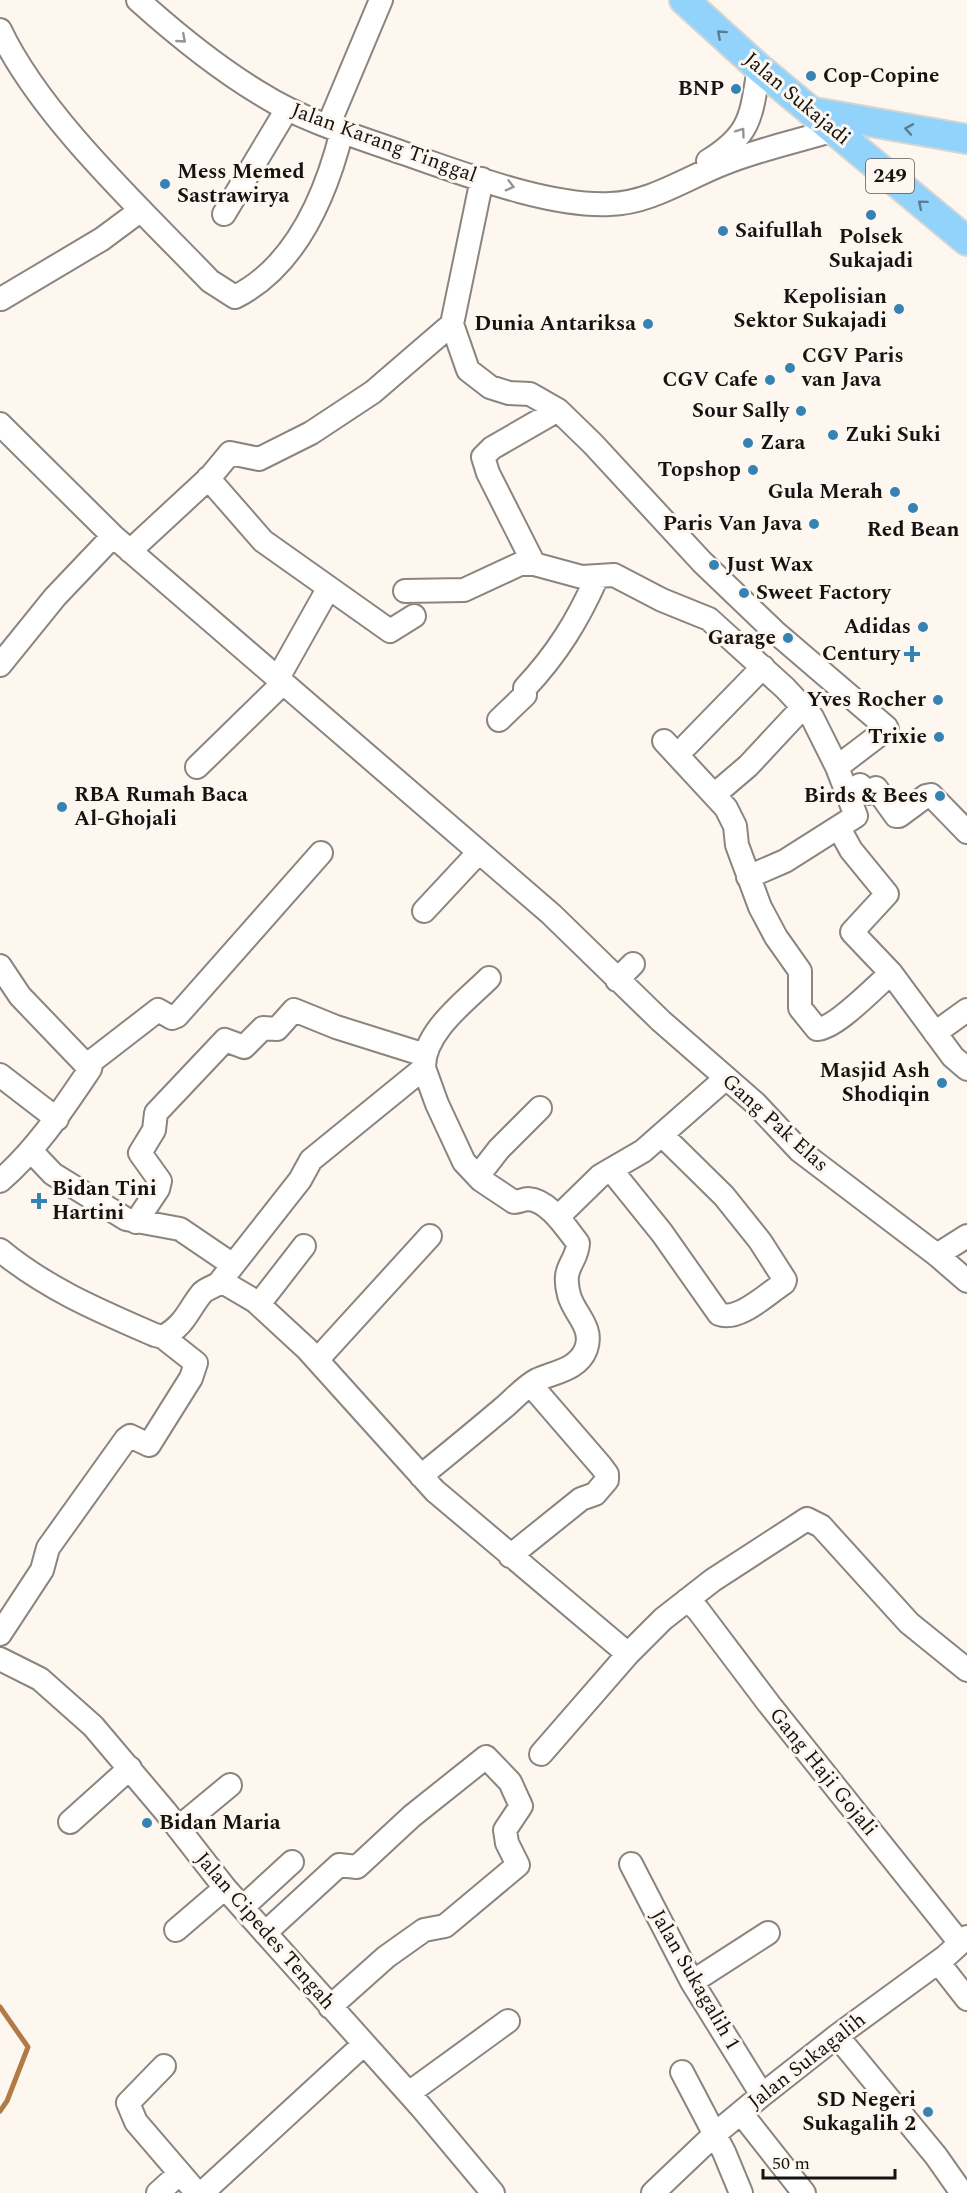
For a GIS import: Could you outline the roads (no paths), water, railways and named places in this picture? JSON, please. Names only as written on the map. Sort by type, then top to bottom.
[{"type":"main road","name":"Jalan Sukajadi","points":[[684,0],[759,68],[967,241]]},
{"type":"main road","points":[[812,112],[967,139]]},
{"type":"street","name":"Jalan Karang Tinggal","points":[[138,0],[189,45],[260,94],[287,109],[335,129],[483,179],[546,196],[610,204],[661,191],[726,162],[834,130]]},
{"type":"street","points":[[0,30],[8,46],[70,131],[141,210],[210,280],[227,294],[237,296],[280,263],[308,223],[333,165],[335,129],[381,0]]},
{"type":"street","name":"Jalan Karang Tinggal","points":[[661,191],[726,150],[741,135],[750,120],[759,68]]},
{"type":"street","points":[[224,214],[287,109]]},
{"type":"street","points":[[483,179],[452,324],[468,370],[490,387],[508,393],[530,394],[558,410],[593,444],[702,562],[774,631],[886,727],[837,767]]},
{"type":"street","points":[[1,299],[102,238],[141,210]]},
{"type":"street","points":[[0,665],[55,597],[208,478],[226,455],[230,453],[259,459],[311,433],[373,392],[452,324]]},
{"type":"street","points":[[534,564],[488,473],[483,457],[492,448],[558,410]]},
{"type":"street","name":"Gang Pak Elas","points":[[0,424],[122,543],[551,914],[617,980],[755,1102],[800,1151],[937,1255],[967,1281]]},
{"type":"street","points":[[208,478],[263,541],[390,631],[414,616]]},
{"type":"street","points":[[405,591],[464,590],[520,564],[534,564],[582,577],[614,575],[662,600],[711,620],[763,667],[814,720],[849,793],[856,817],[785,861],[748,877]]},
{"type":"street","points":[[499,720],[525,695],[525,688],[554,656],[578,618],[597,577]]},
{"type":"street","points":[[197,767],[280,680],[328,589]]},
{"type":"street","points":[[687,745],[763,667]]},
{"type":"street","points":[[714,795],[748,766],[803,707]]},
{"type":"street","points":[[664,741],[726,808],[735,826],[748,877],[776,937],[800,971],[800,1008],[818,1029],[824,1028],[843,1015],[891,973]]},
{"type":"street","points":[[849,793],[860,785],[864,786],[869,793],[876,789],[896,816],[931,795],[967,832]]},
{"type":"street","points":[[839,828],[851,850],[887,894],[852,932],[891,973],[953,1057],[967,1069]]},
{"type":"street","points":[[424,911],[479,852]]},
{"type":"street","points":[[0,1181],[31,1151],[57,1119],[90,1069],[92,1061],[158,1010],[169,1017],[177,1016],[321,853]]},
{"type":"street","points":[[617,980],[633,964]]},
{"type":"street","points":[[0,966],[20,996],[90,1069]]},
{"type":"street","points":[[163,1337],[187,1318],[204,1291],[227,1273],[300,1180],[311,1160],[425,1062],[443,1026],[489,978]]},
{"type":"street","points":[[136,1222],[159,1186],[159,1178],[140,1154],[154,1130],[156,1113],[225,1040],[244,1047],[263,1028],[277,1029],[294,1010],[425,1062]]},
{"type":"street","points":[[935,1033],[967,1010]]},
{"type":"street","points":[[421,1476],[531,1385],[566,1370],[579,1360],[586,1350],[588,1336],[583,1320],[570,1298],[566,1281],[567,1268],[578,1249],[578,1243],[558,1217],[540,1202],[527,1199],[514,1202],[478,1176],[464,1162],[437,1104],[425,1062]]},
{"type":"street","points":[[0,1075],[57,1119]]},
{"type":"street","points":[[558,1217],[591,1184],[662,1136],[726,1078]]},
{"type":"street","points":[[478,1176],[499,1149],[540,1108]]},
{"type":"street","points":[[612,1171],[662,1233],[720,1314],[726,1316],[739,1312],[784,1283],[785,1280],[760,1240],[724,1196],[662,1136]]},
{"type":"street","points":[[31,1151],[53,1174],[126,1219],[180,1229],[317,1360],[421,1476],[510,1556],[628,1654]]},
{"type":"street","points":[[317,1360],[430,1236]]},
{"type":"street","points":[[937,1255],[967,1236]]},
{"type":"street","points":[[259,1304],[304,1246]]},
{"type":"street","points":[[0,1250],[32,1275],[65,1294],[163,1337],[196,1363],[191,1378],[149,1445],[128,1437],[104,1468],[48,1548],[42,1570],[0,1634]]},
{"type":"street","points":[[510,1556],[581,1499],[595,1494],[607,1480],[607,1474],[601,1466],[531,1385]]},
{"type":"street","points":[[541,1754],[628,1654],[663,1619],[794,1527],[811,1520],[821,1526],[909,1623],[967,1670]]},
{"type":"street","name":"Gang Haji Gojali","points":[[687,1600],[698,1610],[769,1704],[963,1940]]},
{"type":"street","name":"Jalan Cipedes Tengah","points":[[0,1659],[40,1679],[63,1697],[130,1768],[225,1888],[408,2093],[493,2193]]},
{"type":"street","points":[[265,1933],[339,1865],[357,1867],[412,1816],[486,1757],[510,1782],[521,1806],[505,1830],[507,1843],[518,1865],[445,1926],[424,1930],[386,1957],[330,2007]]},
{"type":"street","points":[[70,1822],[130,1768]]},
{"type":"street","points":[[178,1828],[230,1785]]},
{"type":"street","points":[[243,1907],[292,1862]]},
{"type":"street","name":"Jalan Sukagalih 1","points":[[631,1864],[692,1982],[762,2095]]},
{"type":"street","points":[[176,1930],[225,1888]]},
{"type":"street","points":[[692,1982],[768,1933]]},
{"type":"street","name":"Jalan Sukagalih","points":[[653,2193],[715,2134],[762,2095],[837,2036],[938,1962],[963,1940]]},
{"type":"street","points":[[938,1962],[967,1999]]},
{"type":"street","points":[[408,2093],[508,2021]]},
{"type":"street","points":[[837,2036],[936,2156],[962,2193]]},
{"type":"street","points":[[202,2193],[363,2045]]},
{"type":"street","points":[[164,2066],[128,2103],[136,2122],[197,2193]]},
{"type":"street","points":[[682,2072],[715,2134],[741,2193]]},
{"type":"street","points":[[741,2113],[804,2193]]},
{"type":"street","points":[[158,2193],[180,2173]]},
{"type":"waterway","points":[[0,2007],[28,2047],[7,2101],[0,2111]]},
{"type":"place","name":"Cop-Copine","points":[[811,76]]},
{"type":"place","name":"BNP","points":[[736,89]]},
{"type":"place","name":"Mess Memed Sastrawirya","points":[[165,184]]},
{"type":"place","name":"Polsek Sukajadi","points":[[871,215]]},
{"type":"place","name":"Saifullah","points":[[723,231]]},
{"type":"place","name":"Kepolisian Sektor Sukajadi","points":[[899,309]]},
{"type":"place","name":"Dunia Antariksa","points":[[648,324]]},
{"type":"place","name":"CGV Paris van Java","points":[[790,368]]},
{"type":"place","name":"CGV Cafe","points":[[770,380]]},
{"type":"place","name":"Sour Sally","points":[[801,411]]},
{"type":"place","name":"Zuki Suki","points":[[833,435]]},
{"type":"place","name":"Zara","points":[[748,443]]},
{"type":"place","name":"Topshop","points":[[753,470]]},
{"type":"place","name":"Gula Merah","points":[[895,492]]},
{"type":"place","name":"Red Bean","points":[[913,508]]},
{"type":"place","name":"Paris Van Java","points":[[814,524]]},
{"type":"place","name":"Just Wax","points":[[714,565]]},
{"type":"place","name":"Sweet Factory","points":[[744,593]]},
{"type":"place","name":"Adidas","points":[[923,627]]},
{"type":"place","name":"Garage","points":[[788,638]]},
{"type":"place","name":"Century","points":[[912,654]]},
{"type":"place","name":"Yves Rocher","points":[[938,700]]},
{"type":"place","name":"Trixie","points":[[939,737]]},
{"type":"place","name":"Birds & Bees","points":[[940,796]]},
{"type":"place","name":"RBA Rumah Baca Al-Ghojali","points":[[62,807]]},
{"type":"place","name":"Masjid Ash Shodiqin","points":[[942,1083]]},
{"type":"place","name":"Bidan Tini Hartini","points":[[39,1201]]},
{"type":"place","name":"Bidan Maria","points":[[147,1823]]},
{"type":"place","name":"SD Negeri Sukagalih 2","points":[[928,2112]]}]
